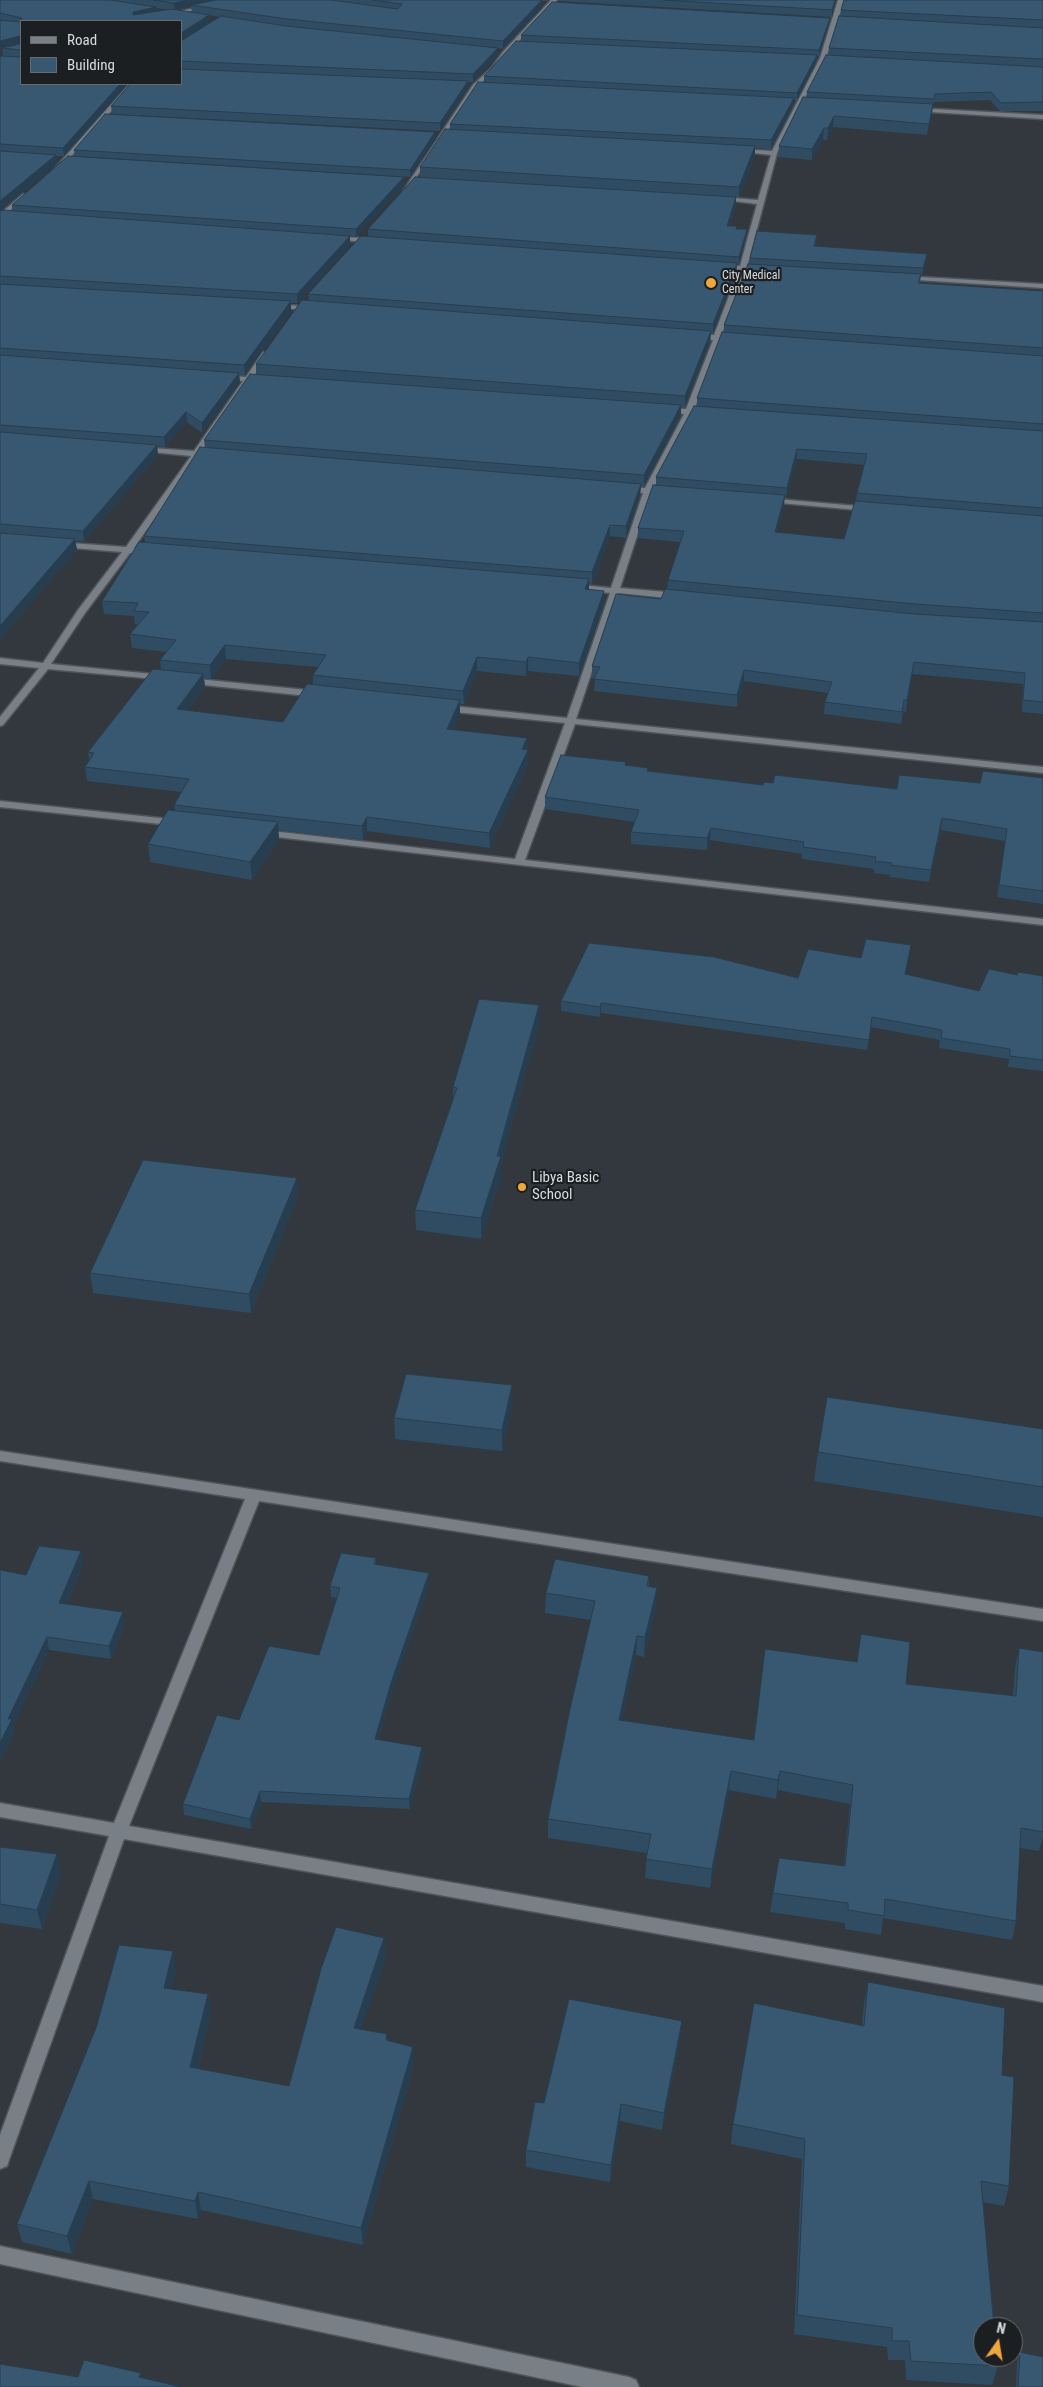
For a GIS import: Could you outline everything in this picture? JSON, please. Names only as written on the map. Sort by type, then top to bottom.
[{"type":"street","points":[[141,20],[240,0]]},
{"type":"street","points":[[399,196],[412,182],[475,86],[494,68],[505,53],[554,0]]},
{"type":"street","points":[[518,861],[571,721],[648,491],[689,412],[743,269],[774,153],[801,104],[823,58],[840,0]]},
{"type":"street","points":[[539,6],[558,7]]},
{"type":"street","points":[[152,11],[196,16]]},
{"type":"street","points":[[824,21],[844,22]]},
{"type":"street","points":[[513,44],[522,44]]},
{"type":"street","points":[[495,52],[505,53]]},
{"type":"street","points":[[813,58],[832,59]]},
{"type":"street","points":[[50,174],[65,162],[131,85]]},
{"type":"street","points":[[465,86],[484,87]]},
{"type":"street","points":[[791,104],[810,105]]},
{"type":"street","points":[[907,110],[1043,117]]},
{"type":"street","points":[[103,118],[113,118]]},
{"type":"street","points":[[431,136],[451,137]]},
{"type":"street","points":[[735,151],[774,153]]},
{"type":"street","points":[[56,161],[75,162]]},
{"type":"street","points":[[402,181],[422,182]]},
{"type":"street","points":[[1,216],[28,192]]},
{"type":"street","points":[[711,199],[761,202]]},
{"type":"street","points":[[1,216],[12,216]]},
{"type":"street","points":[[352,248],[366,233]]},
{"type":"street","points":[[329,238],[378,241]]},
{"type":"street","points":[[713,267],[772,271]]},
{"type":"street","points":[[898,278],[1043,286]]},
{"type":"street","points":[[294,316],[306,300]]},
{"type":"street","points":[[261,305],[320,309]]},
{"type":"street","points":[[687,336],[746,340]]},
{"type":"street","points":[[0,723],[45,666],[270,347]]},
{"type":"street","points":[[217,377],[276,381]]},
{"type":"street","points":[[659,410],[718,414]]},
{"type":"street","points":[[136,449],[224,456]]},
{"type":"street","points":[[618,488],[678,493]]},
{"type":"street","points":[[757,500],[876,509]]},
{"type":"street","points":[[49,543],[158,553]]},
{"type":"street","points":[[565,586],[692,598]]},
{"type":"street","points":[[0,662],[323,695]]},
{"type":"street","points":[[432,706],[1043,770]]},
{"type":"street","points":[[0,804],[186,824]]},
{"type":"street","points":[[254,832],[1043,922]]},
{"type":"street","points":[[0,1456],[1043,1615]]},
{"type":"street","points":[[0,2160],[119,1831],[254,1495]]},
{"type":"street","points":[[0,1810],[1043,1994]]},
{"type":"street","points":[[0,2255],[629,2387]]},
{"type":"building","points":[[0,0],[110,0],[156,7],[133,12],[133,15],[172,9],[209,15],[182,32],[182,20],[21,20],[22,18],[0,13]]},
{"type":"building","points":[[154,0],[188,0],[174,3]]},
{"type":"building","points":[[216,0],[331,0],[398,9],[402,4],[372,0],[542,0],[503,41],[287,19],[191,5]]},
{"type":"building","points":[[664,0],[835,0],[832,10]]},
{"type":"building","points":[[844,0],[1043,0],[1043,20],[841,10]]},
{"type":"building","points":[[552,2],[830,18],[819,50],[521,35]]},
{"type":"building","points":[[221,16],[286,26],[498,48],[473,74],[182,61],[182,40]]},
{"type":"building","points":[[839,16],[1043,28],[1043,59],[829,48]]},
{"type":"building","points":[[0,20],[20,22],[20,36],[0,41]]},
{"type":"building","points":[[516,41],[817,55],[797,93],[484,76]]},
{"type":"building","points":[[20,44],[20,50],[2,48]]},
{"type":"building","points":[[826,55],[1043,67],[1043,102],[1001,103],[991,92],[935,94],[934,99],[807,92]]},
{"type":"building","points":[[0,56],[20,57],[20,85],[119,85],[63,148],[0,144]]},
{"type":"building","points":[[182,69],[468,81],[440,123],[111,106],[129,85],[182,85]]},
{"type":"building","points":[[478,82],[794,98],[771,140],[450,124]]},
{"type":"building","points":[[803,97],[933,104],[929,124],[834,116],[828,128],[824,128],[812,149],[779,146]]},
{"type":"building","points":[[105,114],[435,132],[410,170],[74,150]]},
{"type":"building","points":[[445,129],[755,146],[739,187],[420,167]]},
{"type":"building","points":[[0,151],[56,155],[0,201]]},
{"type":"building","points":[[68,156],[404,177],[356,229],[12,205]]},
{"type":"building","points":[[415,177],[736,197],[727,226],[737,226],[736,229],[747,229],[739,257],[368,229]]},
{"type":"building","points":[[0,211],[350,236],[297,294],[0,276]]},
{"type":"building","points":[[757,231],[817,235],[814,246],[927,254],[923,268],[750,258]]},
{"type":"building","points":[[361,236],[737,263],[713,324],[308,294]]},
{"type":"building","points":[[748,264],[921,274],[918,283],[1043,291],[1043,348],[724,325]]},
{"type":"building","points":[[0,284],[291,301],[244,365],[0,348]]},
{"type":"building","points":[[302,300],[711,331],[685,396],[256,364]]},
{"type":"building","points":[[722,332],[1043,356],[1043,424],[697,398]]},
{"type":"building","points":[[0,355],[239,373],[202,423],[186,412],[164,437],[0,425]]},
{"type":"building","points":[[250,374],[681,405],[644,475],[204,440]]},
{"type":"building","points":[[694,406],[1043,431],[1043,508],[857,493],[867,454],[797,449],[787,488],[656,477]]},
{"type":"building","points":[[0,432],[157,445],[83,531],[0,524]]},
{"type":"building","points":[[200,447],[641,484],[626,526],[610,525],[592,572],[144,536]]},
{"type":"building","points":[[653,485],[785,495],[775,532],[844,539],[855,501],[1043,516],[1043,613],[915,604],[668,580],[684,531],[638,528]]},
{"type":"building","points":[[0,533],[75,539],[0,626]]},
{"type":"building","points":[[139,542],[589,579],[585,589],[604,591],[579,663],[528,657],[526,662],[477,657],[463,691],[313,675],[326,655],[225,645],[210,665],[160,660],[176,640],[130,634],[149,612],[134,611],[138,603],[102,601]]},
{"type":"building","points":[[665,589],[915,614],[1043,622],[1043,702],[1023,700],[1025,673],[914,662],[907,700],[904,700],[902,712],[825,702],[832,682],[744,670],[737,695],[594,679],[600,667],[592,666],[616,594],[661,599]]},
{"type":"building","points":[[153,669],[203,674],[177,709],[283,722],[307,684],[460,700],[447,729],[527,738],[522,749],[528,750],[489,833],[367,817],[362,826],[174,805],[189,779],[85,767],[94,753],[88,752]]},
{"type":"building","points":[[561,755],[626,762],[625,765],[648,768],[647,771],[763,785],[764,782],[773,783],[775,775],[897,789],[899,775],[980,783],[983,771],[1043,778],[1043,891],[999,885],[1007,829],[942,818],[931,870],[891,865],[892,863],[875,861],[876,857],[803,847],[804,842],[711,828],[707,838],[631,832],[639,810],[545,797]]},
{"type":"building","points":[[168,810],[278,822],[250,862],[148,844]]},
{"type":"building","points":[[866,939],[911,945],[905,974],[979,991],[989,969],[1017,975],[1018,972],[1043,976],[1043,1060],[1010,1056],[1010,1049],[941,1038],[942,1030],[872,1017],[869,1040],[601,1003],[600,1007],[561,1001],[589,943],[714,957],[798,978],[808,949],[861,958]]},
{"type":"building","points":[[479,999],[539,1005],[497,1156],[501,1156],[481,1218],[415,1210],[457,1088],[453,1087]]},
{"type":"building","points":[[143,1160],[297,1178],[249,1294],[90,1273]]},
{"type":"building","points":[[406,1374],[512,1385],[502,1430],[394,1418]]},
{"type":"building","points":[[827,1397],[1043,1429],[1043,1487],[818,1452]]},
{"type":"building","points":[[39,1546],[81,1551],[59,1603],[123,1612],[109,1646],[47,1637],[8,1719],[12,1719],[0,1743],[0,1570],[26,1575]]},
{"type":"building","points":[[341,1553],[376,1558],[374,1564],[429,1573],[391,1683],[375,1739],[422,1747],[409,1799],[260,1791],[250,1819],[183,1804],[217,1715],[239,1720],[269,1646],[319,1655],[340,1588],[330,1586]]},
{"type":"building","points":[[555,1559],[649,1576],[647,1586],[657,1588],[645,1637],[637,1636],[619,1720],[754,1740],[765,1649],[857,1662],[861,1634],[910,1642],[906,1684],[1016,1696],[1019,1648],[1043,1652],[1043,1832],[1021,1828],[1016,1921],[885,1899],[884,1916],[848,1910],[848,1903],[773,1893],[779,1858],[845,1866],[853,1785],[780,1771],[778,1780],[731,1771],[712,1869],[646,1859],[651,1834],[548,1819],[570,1709],[595,1601],[546,1593]]},
{"type":"building","points":[[0,1847],[57,1854],[37,1910],[0,1904]]},
{"type":"building","points":[[336,1927],[384,1938],[354,2028],[387,2034],[386,2040],[413,2047],[361,2228],[198,2192],[195,2201],[89,2181],[67,2236],[17,2224],[96,2028],[119,1945],[173,1951],[164,1988],[208,1994],[190,2067],[289,2086],[321,1969]]},
{"type":"building","points":[[868,1982],[1005,2008],[1002,2075],[1014,2077],[1009,2186],[981,2181],[993,2317],[973,2317],[973,2365],[911,2361],[909,2341],[892,2341],[892,2328],[797,2315],[805,2139],[733,2124],[754,2003],[864,2026]]},
{"type":"building","points":[[569,1999],[682,2021],[664,2113],[621,2104],[611,2165],[526,2150],[535,2102],[544,2103]]},
{"type":"building","points":[[1023,2353],[1043,2357],[1043,2387],[1018,2387],[1019,2367],[1023,2367]]},
{"type":"building","points":[[84,2360],[141,2373],[139,2377],[181,2387],[0,2387],[0,2364],[78,2377]]},
{"type":"place","name":"City Medical Center","points":[[711,283]]},
{"type":"place","name":"Libya Basic School","points":[[522,1187]]}]
